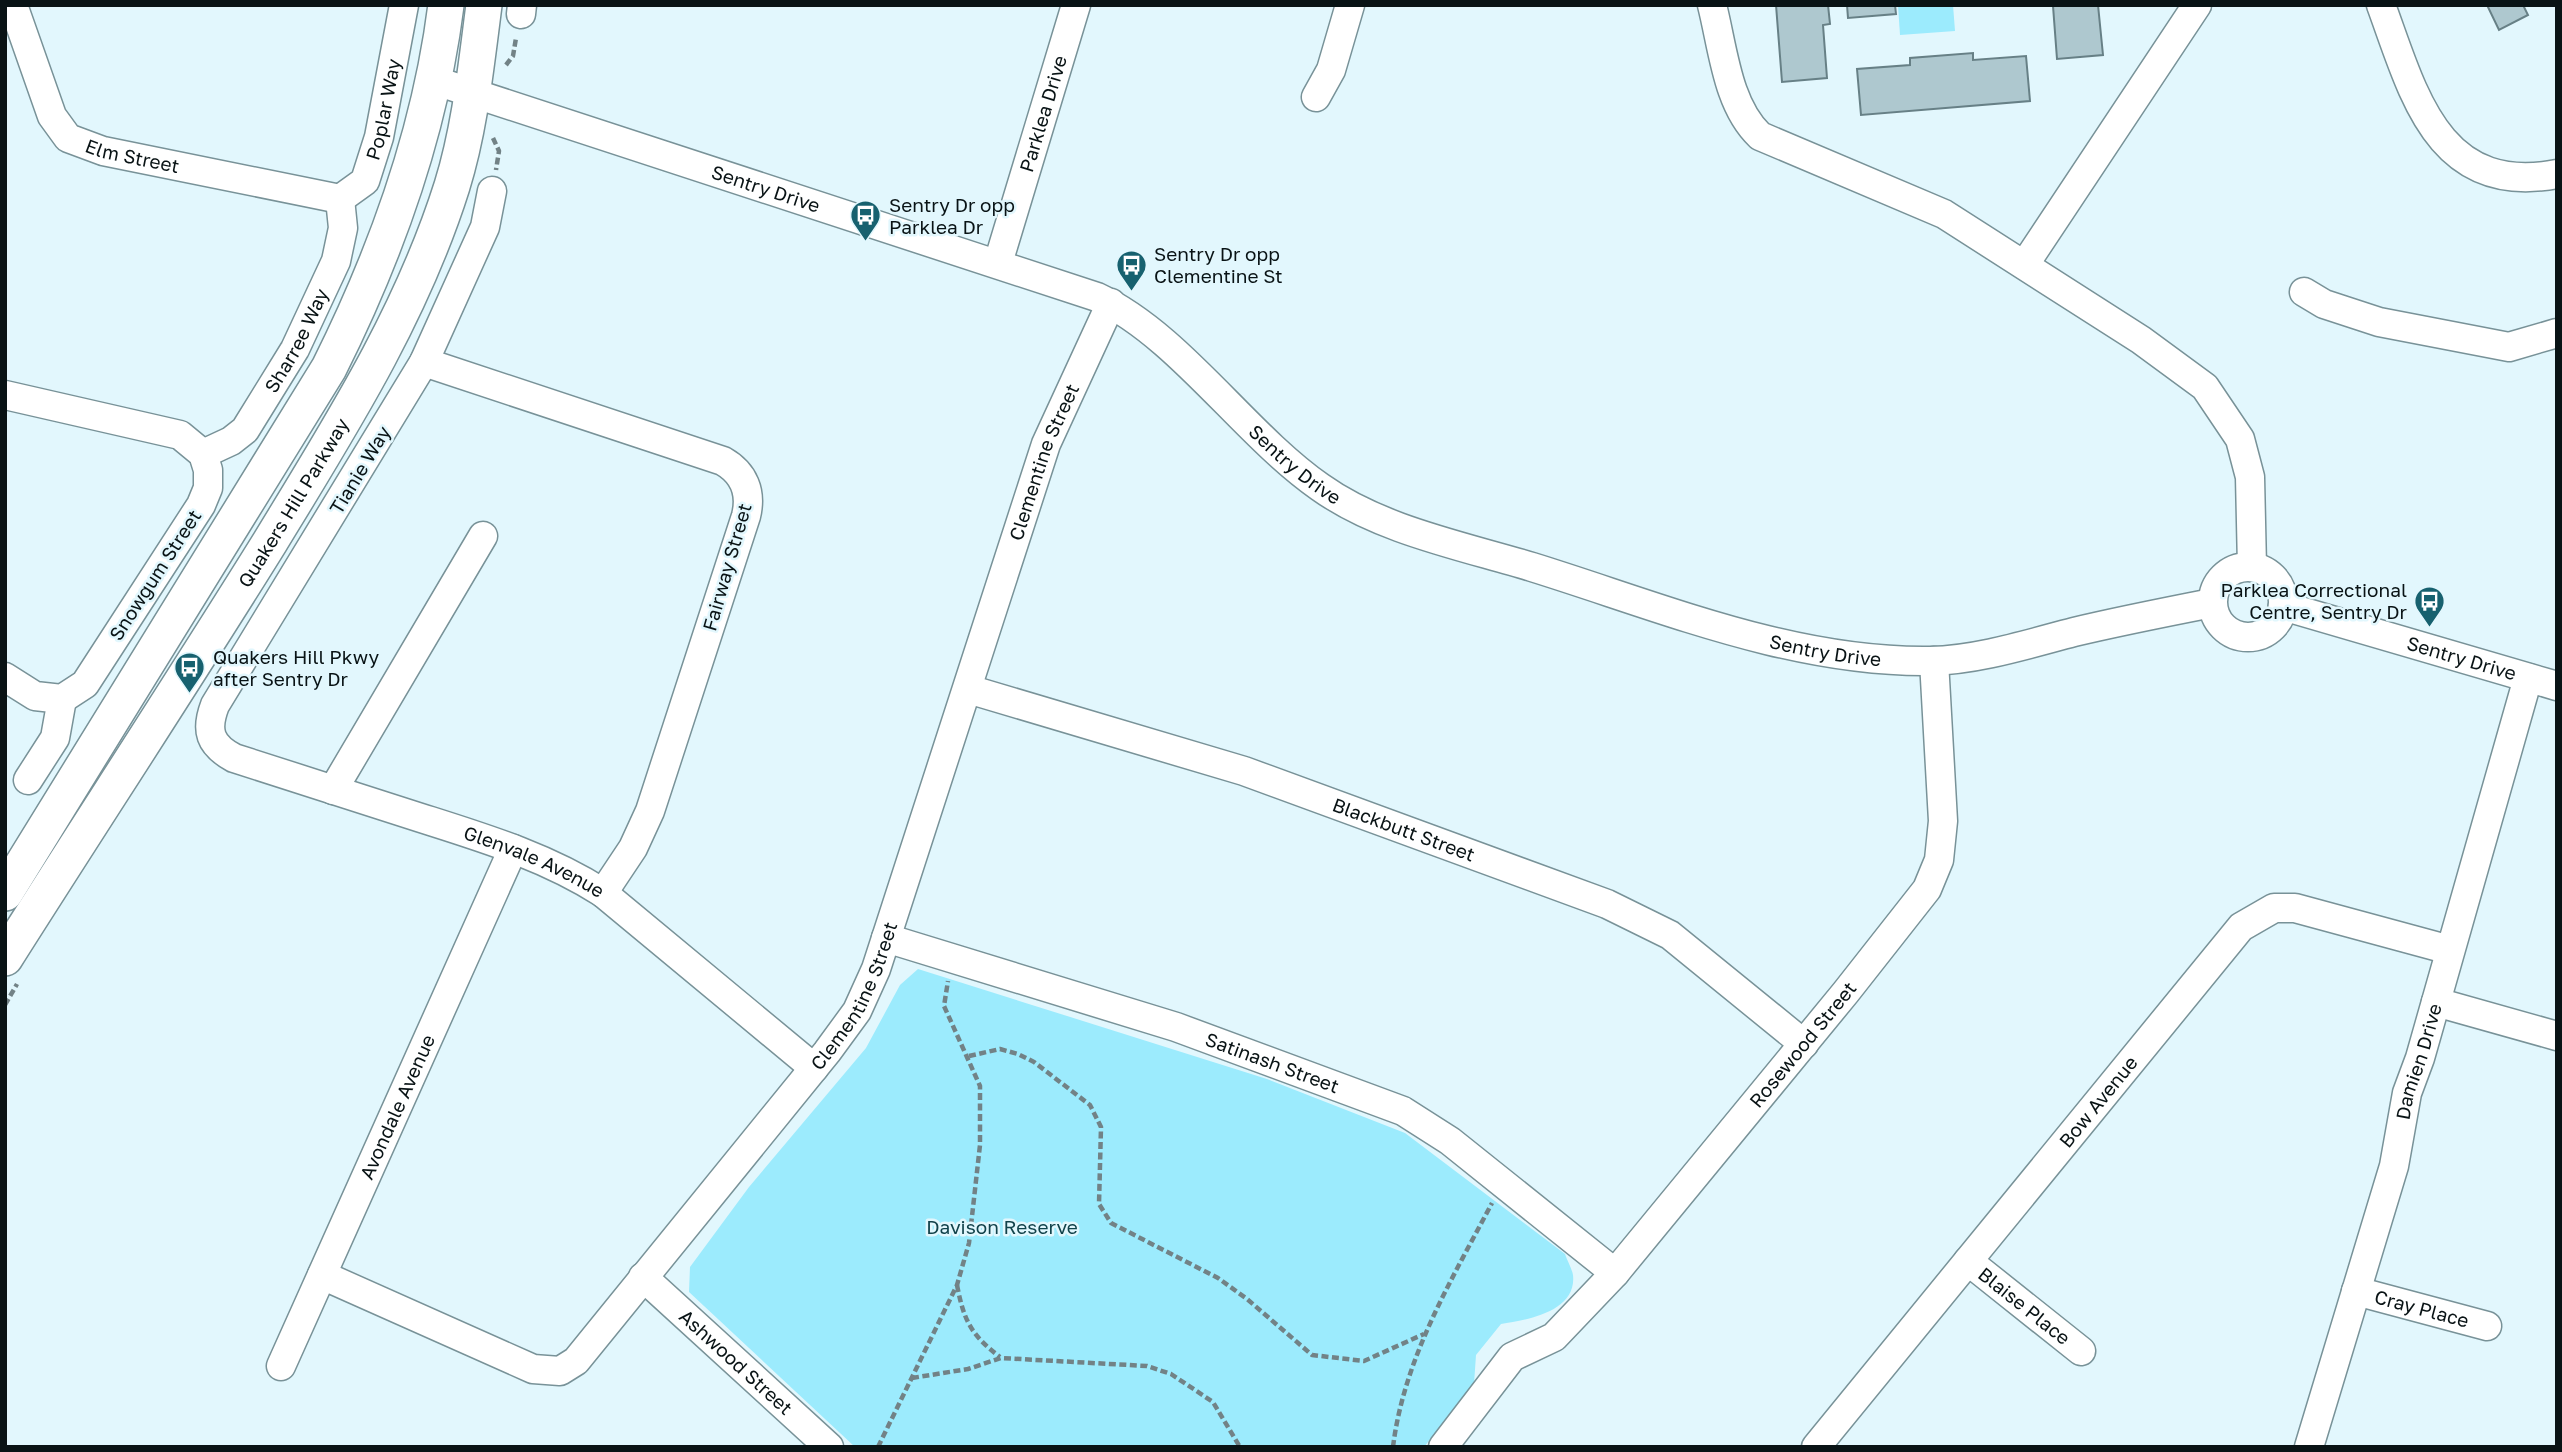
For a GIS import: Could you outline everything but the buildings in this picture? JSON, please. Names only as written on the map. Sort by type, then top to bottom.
[{"type":"main road","name":"Quakers Hill Parkway","points":[[5,893],[330,368],[365,296],[395,217],[418,143],[433,80],[446,5]]},
{"type":"main road","name":"Quakers Hill Parkway","points":[[12,970],[202,650],[383,354],[414,290],[453,184],[473,93],[484,5]]},
{"type":"street","name":"Elm Street","points":[[13,5],[52,116],[68,138],[103,151],[340,199]]},
{"type":"street","name":"Poplar Way","points":[[340,199],[365,181],[379,137],[404,5]]},
{"type":"street","name":"Parklea Drive","points":[[998,263],[1076,5]]},
{"type":"street","points":[[1316,97],[1331,70],[1350,5]]},
{"type":"street","points":[[1712,5],[1738,107],[1747,124],[1760,136],[1944,214],[2025,264],[2183,369],[2205,387],[2240,439],[2250,477],[2252,567]]},
{"type":"street","points":[[2025,264],[2197,5]]},
{"type":"street","points":[[2381,5],[2416,100],[2430,126],[2449,148],[2472,163],[2496,173],[2522,177],[2557,174]]},
{"type":"street","name":"Sentry Drive","points":[[433,80],[998,263],[1111,303],[1163,342],[1282,457],[1322,489],[1355,507],[1442,539],[1793,647],[1858,659],[1934,661],[2005,650],[2122,620],[2212,603]]},
{"type":"street","name":"Tianie Way","points":[[210,737],[209,728],[215,705],[424,362],[485,227],[492,191]]},
{"type":"street","name":"Sharree Way","points":[[203,454],[230,441],[245,430],[295,349],[335,261],[343,228],[340,199]]},
{"type":"street","points":[[2304,292],[2324,304],[2379,322],[2509,347],[2557,333]]},
{"type":"street","name":"Clementine Street","points":[[321,1275],[533,1369],[552,1372],[568,1368],[576,1361],[814,1068],[857,1011],[886,938],[1046,444],[1111,303]]},
{"type":"street","name":"Fairway Street","points":[[424,362],[723,461],[740,475],[746,486],[746,516],[650,811],[633,848],[603,893]]},
{"type":"street","points":[[5,395],[180,435],[203,454]]},
{"type":"street","name":"Snowgum Street","points":[[62,699],[85,684],[201,505],[208,488],[208,470],[203,454]]},
{"type":"street","points":[[333,789],[483,536]]},
{"type":"street","points":[[2252,567],[2263,569],[2278,583],[2283,606],[2274,626],[2257,637],[2248,637],[2233,635],[2222,627],[2212,603],[2212,592],[2229,571],[2252,567]]},
{"type":"street","name":"Sentry Drive","points":[[2283,606],[2557,686]]},
{"type":"street","name":"Rosewood Street","points":[[1443,1447],[1512,1357],[1554,1337],[1615,1273],[1916,906],[1933,875],[1942,841],[1934,661]]},
{"type":"street","points":[[5,677],[35,696],[62,699],[55,738],[28,780]]},
{"type":"street","name":"Damien Drive","points":[[2309,1447],[2397,1156],[2407,1093],[2436,1002],[2528,678]]},
{"type":"street","name":"Blackbutt Street","points":[[968,689],[1244,771],[1607,904],[1670,935],[1804,1044]]},
{"type":"street","name":"Glenvale Avenue","points":[[210,737],[222,752],[234,758],[513,849],[562,869],[603,893],[814,1068]]},
{"type":"street","name":"Avondale Avenue","points":[[281,1366],[513,849]]},
{"type":"street","name":"Bow Avenue","points":[[1816,1447],[2241,927],[2274,908],[2314,911],[2450,950]]},
{"type":"street","name":"Satinash Street","points":[[886,938],[1176,1027],[1372,1098],[1427,1124],[1615,1273]]},
{"type":"street","points":[[2436,1002],[2557,1036]]},
{"type":"street","name":"Blaise Place","points":[[1968,1261],[2081,1351]]},
{"type":"street","name":"Ashwood Street","points":[[643,1277],[829,1447]]},
{"type":"street","name":"Cray Place","points":[[2356,1291],[2487,1326]]},
{"type":"path","points":[[878,1447],[957,1285],[968,1243],[981,1145],[980,1086],[969,1056],[950,1024],[944,1006],[952,960]]},
{"type":"path","points":[[5,1004],[12,970]]},
{"type":"path","points":[[969,1056],[1000,1049],[1018,1054],[1034,1062],[1090,1105],[1101,1127],[1099,1204],[1111,1223],[1218,1278],[1247,1298],[1312,1355],[1364,1361],[1423,1334]]},
{"type":"path","points":[[1392,1447],[1396,1416],[1423,1334],[1503,1183]]},
{"type":"path","points":[[957,1285],[963,1315],[977,1340],[1001,1358]]},
{"type":"path","points":[[911,1378],[968,1369],[1001,1358],[1147,1366],[1171,1374],[1213,1402],[1240,1447]]},
{"type":"green space","points":[[1898,5],[1953,5],[1955,31],[1900,35]]},
{"type":"green space","name":"Davison Reserve","points":[[918,969],[1267,1079],[1405,1133],[1565,1254],[1573,1275],[1572,1288],[1559,1306],[1548,1312],[1501,1324],[1476,1355],[1474,1384],[1424,1447],[855,1447],[689,1292],[690,1267],[749,1187],[866,1048],[900,985]]},
{"type":"place","name":"Sentry Dr opp Parklea Dr","points":[[866,243]]},
{"type":"place","name":"Sentry Dr opp Clementine St","points":[[1131,292]]},
{"type":"place","name":"Parklea Correctional Centre, Sentry Dr","points":[[2430,628]]},
{"type":"place","name":"Quakers Hill Pkwy after Sentry Dr","points":[[190,695]]}]
